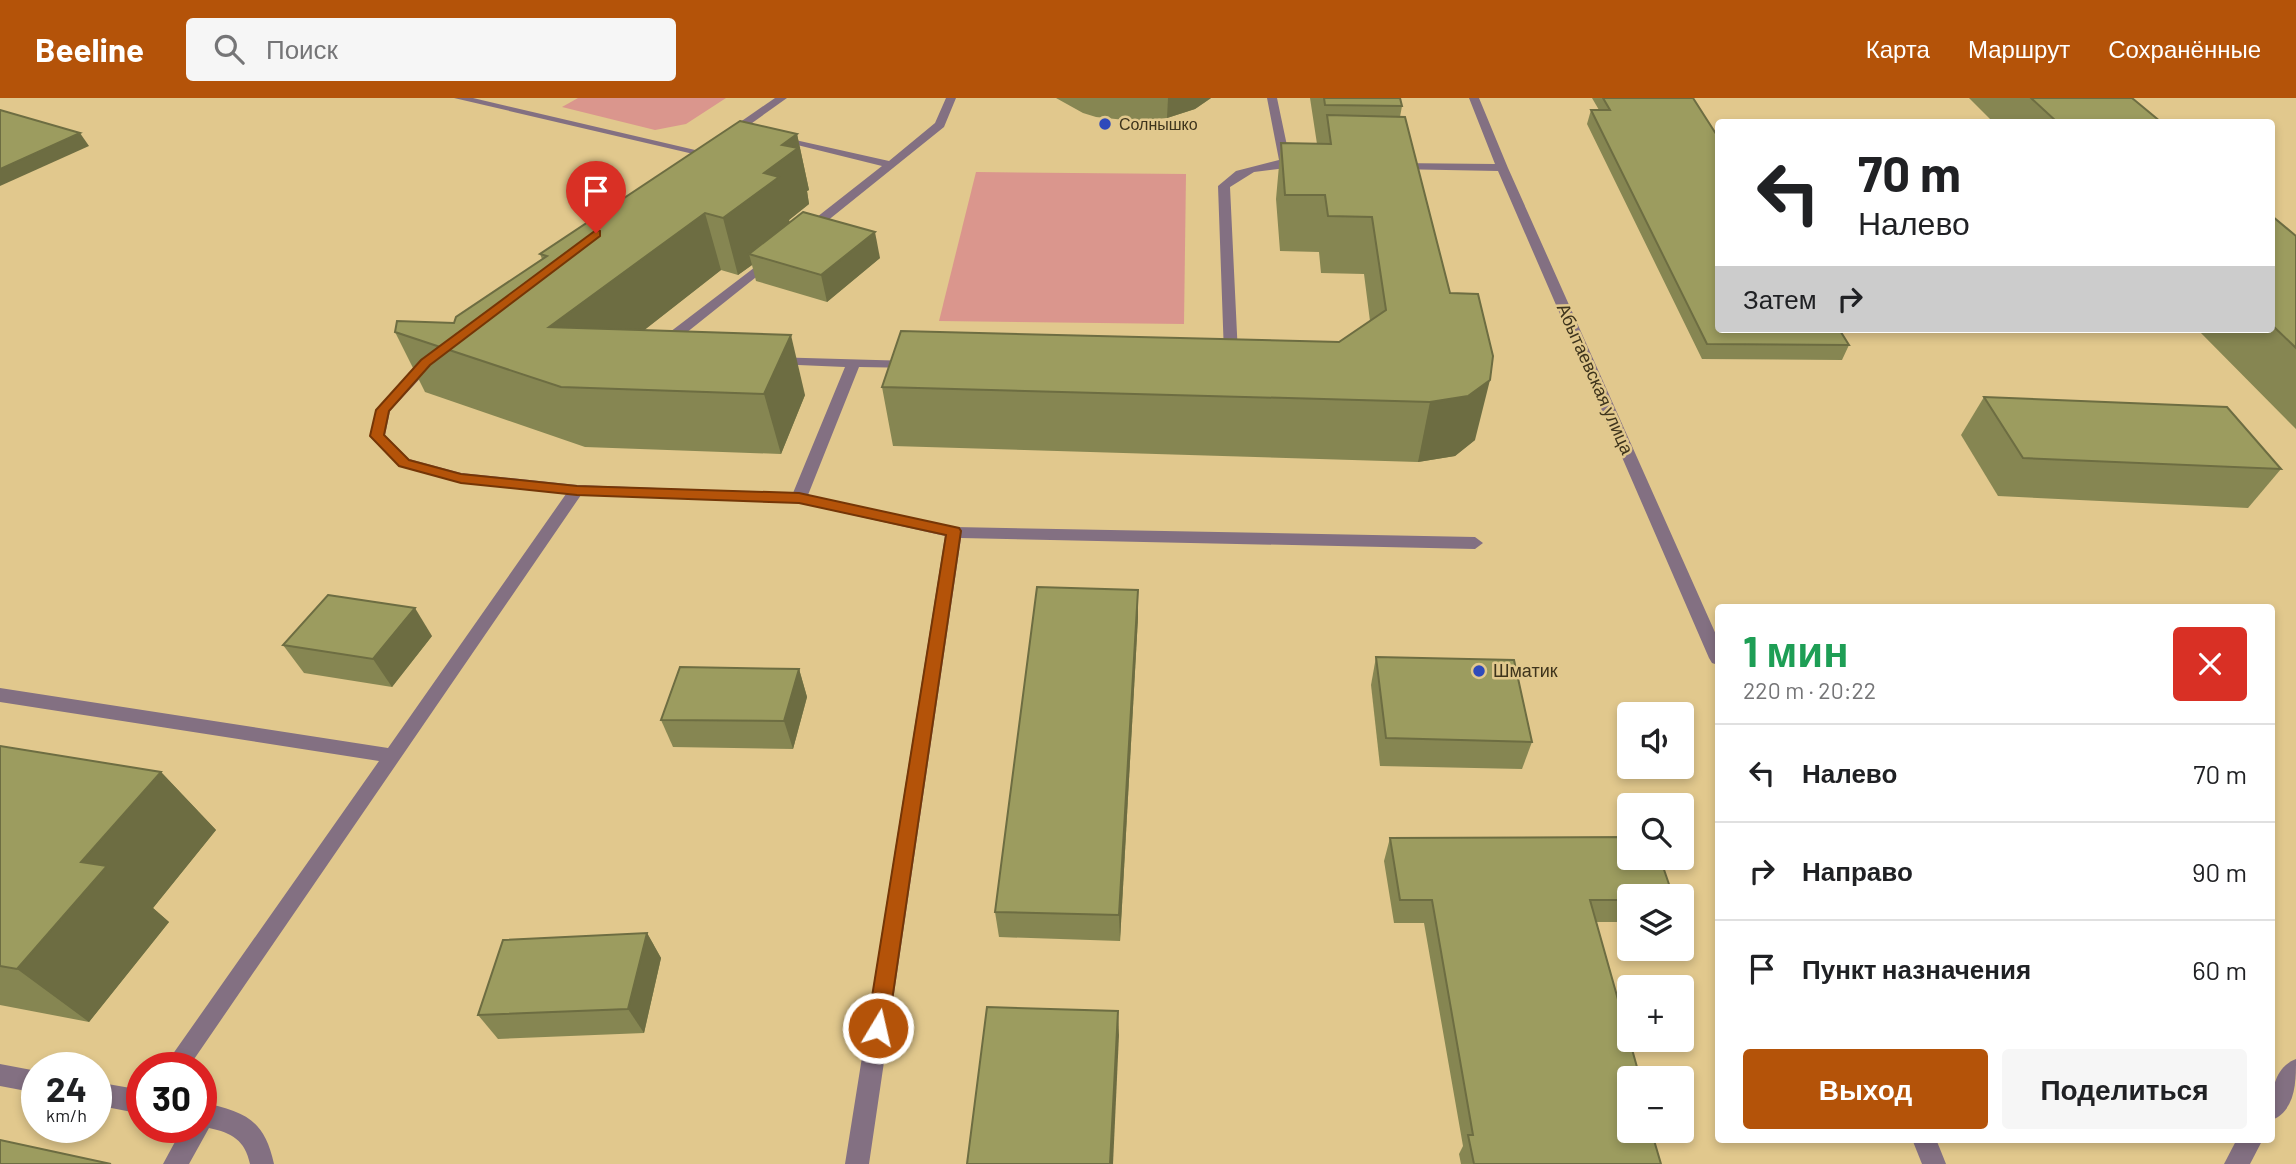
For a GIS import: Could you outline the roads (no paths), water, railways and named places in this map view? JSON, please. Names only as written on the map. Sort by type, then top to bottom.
[{"type":"street","points":[[459,98],[702,153]]},
{"type":"street","points":[[680,170],[702,153],[753,131],[782,98]]},
{"type":"street","points":[[686,355],[675,351],[670,344],[675,335],[940,125],[951,98]]},
{"type":"street","points":[[1272,98],[1285,163]]},
{"type":"street","name":"Абытаевская улица","points":[[1475,98],[1502,168],[1715,651]]},
{"type":"street","points":[[753,131],[891,165]]},
{"type":"street","points":[[1211,369],[1222,366],[1231,355],[1224,186],[1232,177],[1247,169],[1285,163],[1311,163]]},
{"type":"street","points":[[1378,165],[1502,168]]},
{"type":"street","points":[[448,346],[425,363],[383,410],[377,436],[404,463],[461,478],[577,490],[799,498],[954,531],[1475,542]]},
{"type":"street","points":[[755,359],[922,365]]},
{"type":"street","points":[[799,498],[853,364]]},
{"type":"street","points":[[185,1052],[577,490]]},
{"type":"street","points":[[857,1164],[954,531]]},
{"type":"street","points":[[0,695],[393,757]]},
{"type":"street","points":[[2275,1103],[2296,1070]]},
{"type":"street","points":[[0,1075],[21,1079]]},
{"type":"street","points":[[217,1120],[233,1121],[244,1127],[260,1149],[262,1164]]},
{"type":"street","points":[[175,1164],[187,1143]]},
{"type":"street","points":[[1926,1143],[1934,1164]]},
{"type":"street","points":[[2235,1164],[2249,1143]]},
{"type":"place","name":"Солнышко","points":[[1105,124]]},
{"type":"place","name":"Шматик","points":[[1479,671]]}]
